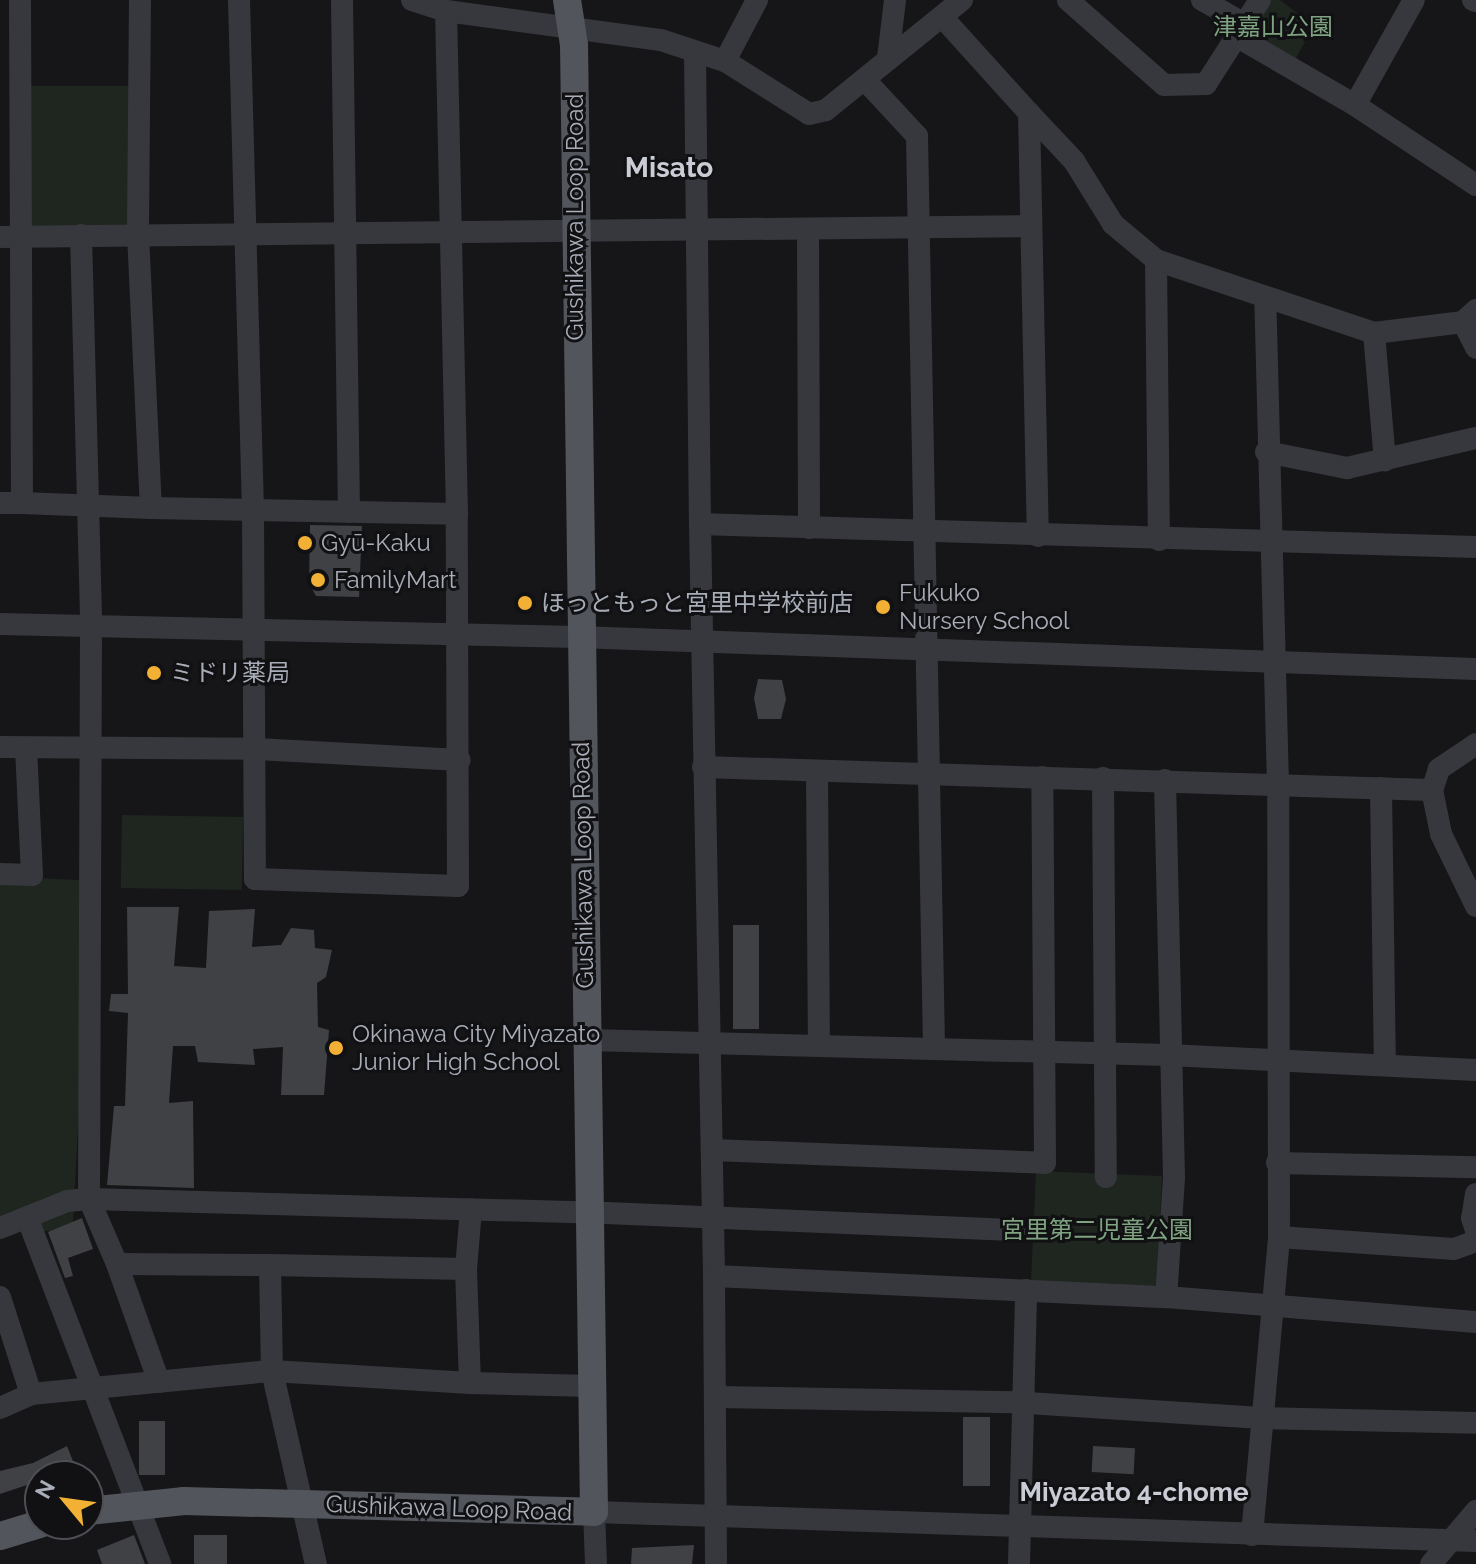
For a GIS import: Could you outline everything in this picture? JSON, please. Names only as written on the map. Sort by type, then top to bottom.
[{"type":"main road","name":"Gushikawa Loop Road","points":[[104,1508],[138,1503],[301,1504],[594,1512],[578,637],[574,45],[568,14]]},
{"type":"main road","points":[[0,1536],[24,1529]]},
{"type":"street","points":[[20,0],[11,237],[11,503],[84,510],[151,508],[457,514]]},
{"type":"street","points":[[140,0],[138,234],[151,508]]},
{"type":"street","points":[[239,0],[242,234],[253,511],[257,749],[255,879],[458,886],[457,514],[448,233],[446,11]]},
{"type":"street","points":[[342,0],[342,233],[349,512]]},
{"type":"street","points":[[412,0],[446,11],[568,14],[661,40],[725,61],[809,114],[826,110],[888,58],[944,19],[962,0]]},
{"type":"street","points":[[725,61],[757,0]]},
{"type":"street","points":[[888,58],[895,0]]},
{"type":"street","points":[[1068,0],[1164,85],[1206,84],[1260,0]]},
{"type":"street","points":[[1202,0],[1239,30],[1476,185]]},
{"type":"street","points":[[1355,105],[1414,0]]},
{"type":"street","points":[[944,19],[1074,161],[1113,224],[1156,260],[1374,333],[1470,316],[1476,348]]},
{"type":"street","points":[[695,52],[700,644],[713,1150],[716,1564]]},
{"type":"street","points":[[865,80],[917,136],[934,1048]]},
{"type":"street","points":[[1029,113],[1038,536]]},
{"type":"street","points":[[11,237],[1030,226]]},
{"type":"street","points":[[808,229],[809,528]]},
{"type":"street","points":[[81,235],[84,510],[91,626],[89,1199],[117,1264],[159,1382]]},
{"type":"street","points":[[1156,260],[1159,540]]},
{"type":"street","points":[[1252,1535],[1279,1237],[1276,1061],[1278,785],[1268,545],[1265,299]]},
{"type":"street","points":[[1374,333],[1385,461]]},
{"type":"street","points":[[1266,452],[1347,468],[1476,439]]},
{"type":"street","points":[[700,524],[1268,545],[1476,547]]},
{"type":"street","points":[[0,624],[578,637],[927,653],[1476,669]]},
{"type":"street","points":[[1476,744],[1439,769],[1432,790],[1441,834],[1476,906]]},
{"type":"street","points":[[0,747],[257,749],[460,760]]},
{"type":"street","points":[[0,874],[32,875],[26,748]]},
{"type":"street","points":[[703,767],[1432,790]]},
{"type":"street","points":[[817,771],[819,1045]]},
{"type":"street","points":[[713,1150],[1045,1163],[1042,777]]},
{"type":"street","points":[[1103,778],[1106,1177]]},
{"type":"street","points":[[1165,780],[1168,1055],[1174,1178],[1166,1297]]},
{"type":"street","points":[[1381,788],[1385,1065]]},
{"type":"street","points":[[587,1040],[1168,1055],[1476,1070]]},
{"type":"street","points":[[1277,1163],[1476,1167]]},
{"type":"street","points":[[1476,1194],[1476,1230]]},
{"type":"street","points":[[0,1228],[67,1201],[89,1199],[588,1212],[1031,1231]]},
{"type":"street","points":[[470,1383],[466,1269],[471,1209]]},
{"type":"street","points":[[27,1217],[160,1564]]},
{"type":"street","points":[[1279,1237],[1454,1249],[1476,1241]]},
{"type":"street","points":[[117,1264],[466,1269]]},
{"type":"street","points":[[270,1265],[272,1371],[316,1564]]},
{"type":"street","points":[[714,1276],[1166,1297],[1476,1322]]},
{"type":"street","points":[[1019,1564],[1026,1290]]},
{"type":"street","points":[[0,1296],[31,1394]]},
{"type":"street","points":[[0,1408],[31,1394],[272,1371],[470,1383],[592,1386]]},
{"type":"street","points":[[715,1397],[1023,1402],[1261,1418],[1476,1423]]},
{"type":"street","points":[[1431,1564],[1476,1511]]},
{"type":"street","points":[[596,1564],[594,1512],[1476,1541]]},
{"type":"green space","name":"津嘉山公園","points":[[1260,0],[1280,0],[1314,26],[1291,67],[1235,35]]},
{"type":"green space","points":[[21,86],[139,86],[139,234],[21,234]]},
{"type":"green space","points":[[122,815],[243,817],[242,890],[121,888]]},
{"type":"green space","points":[[0,876],[91,881],[72,1232],[0,1228]]},
{"type":"green space","name":"宮里第二児童公園","points":[[1036,1171],[1162,1176],[1157,1284],[1150,1288],[1031,1281]]},
{"type":"building","points":[[310,525],[362,526],[359,597],[316,596],[309,584]]},
{"type":"building","points":[[758,679],[782,680],[786,699],[781,719],[758,719],[754,698]]},
{"type":"building","points":[[127,907],[179,907],[174,966],[206,968],[209,911],[255,909],[252,947],[281,945],[291,928],[314,930],[315,948],[332,950],[326,977],[317,983],[318,1027],[329,1030],[324,1095],[281,1095],[283,1047],[253,1049],[255,1065],[198,1062],[195,1046],[173,1046],[169,1103],[193,1101],[194,1188],[107,1185],[114,1106],[125,1106],[128,1013],[109,1011],[111,994],[128,994]]},
{"type":"building","points":[[733,925],[759,925],[759,1029],[733,1029]]},
{"type":"building","points":[[82,1218],[93,1249],[68,1258],[73,1276],[65,1278],[48,1232]]},
{"type":"building","points":[[963,1417],[990,1417],[990,1486],[963,1486]]},
{"type":"building","points":[[139,1421],[165,1421],[165,1475],[139,1475]]},
{"type":"building","points":[[67,1446],[73,1460],[39,1460]]},
{"type":"building","points":[[1093,1446],[1135,1448],[1134,1474],[1092,1472]]},
{"type":"building","points":[[24,1465],[24,1486],[0,1494],[0,1471]]},
{"type":"building","points":[[134,1535],[145,1564],[102,1564],[97,1550]]},
{"type":"building","points":[[194,1535],[227,1535],[227,1564],[194,1564]]},
{"type":"building","points":[[694,1545],[692,1564],[631,1564],[632,1548]]},
{"type":"place","name":"Gyū-Kaku","points":[[305,543]]},
{"type":"place","name":"FamilyMart","points":[[318,580]]},
{"type":"place","name":"ほっともっと宮里中学校前店","points":[[525,603]]},
{"type":"place","name":"Fukuko Nursery School","points":[[883,607]]},
{"type":"place","name":"ミドリ薬局","points":[[154,673]]},
{"type":"place","name":"Okinawa City Miyazato Junior High School","points":[[336,1048]]},
{"type":"district","name":"Misato","points":[[669,168]]},
{"type":"district","name":"Miyazato 4-chome","points":[[1134,1493]]}]
